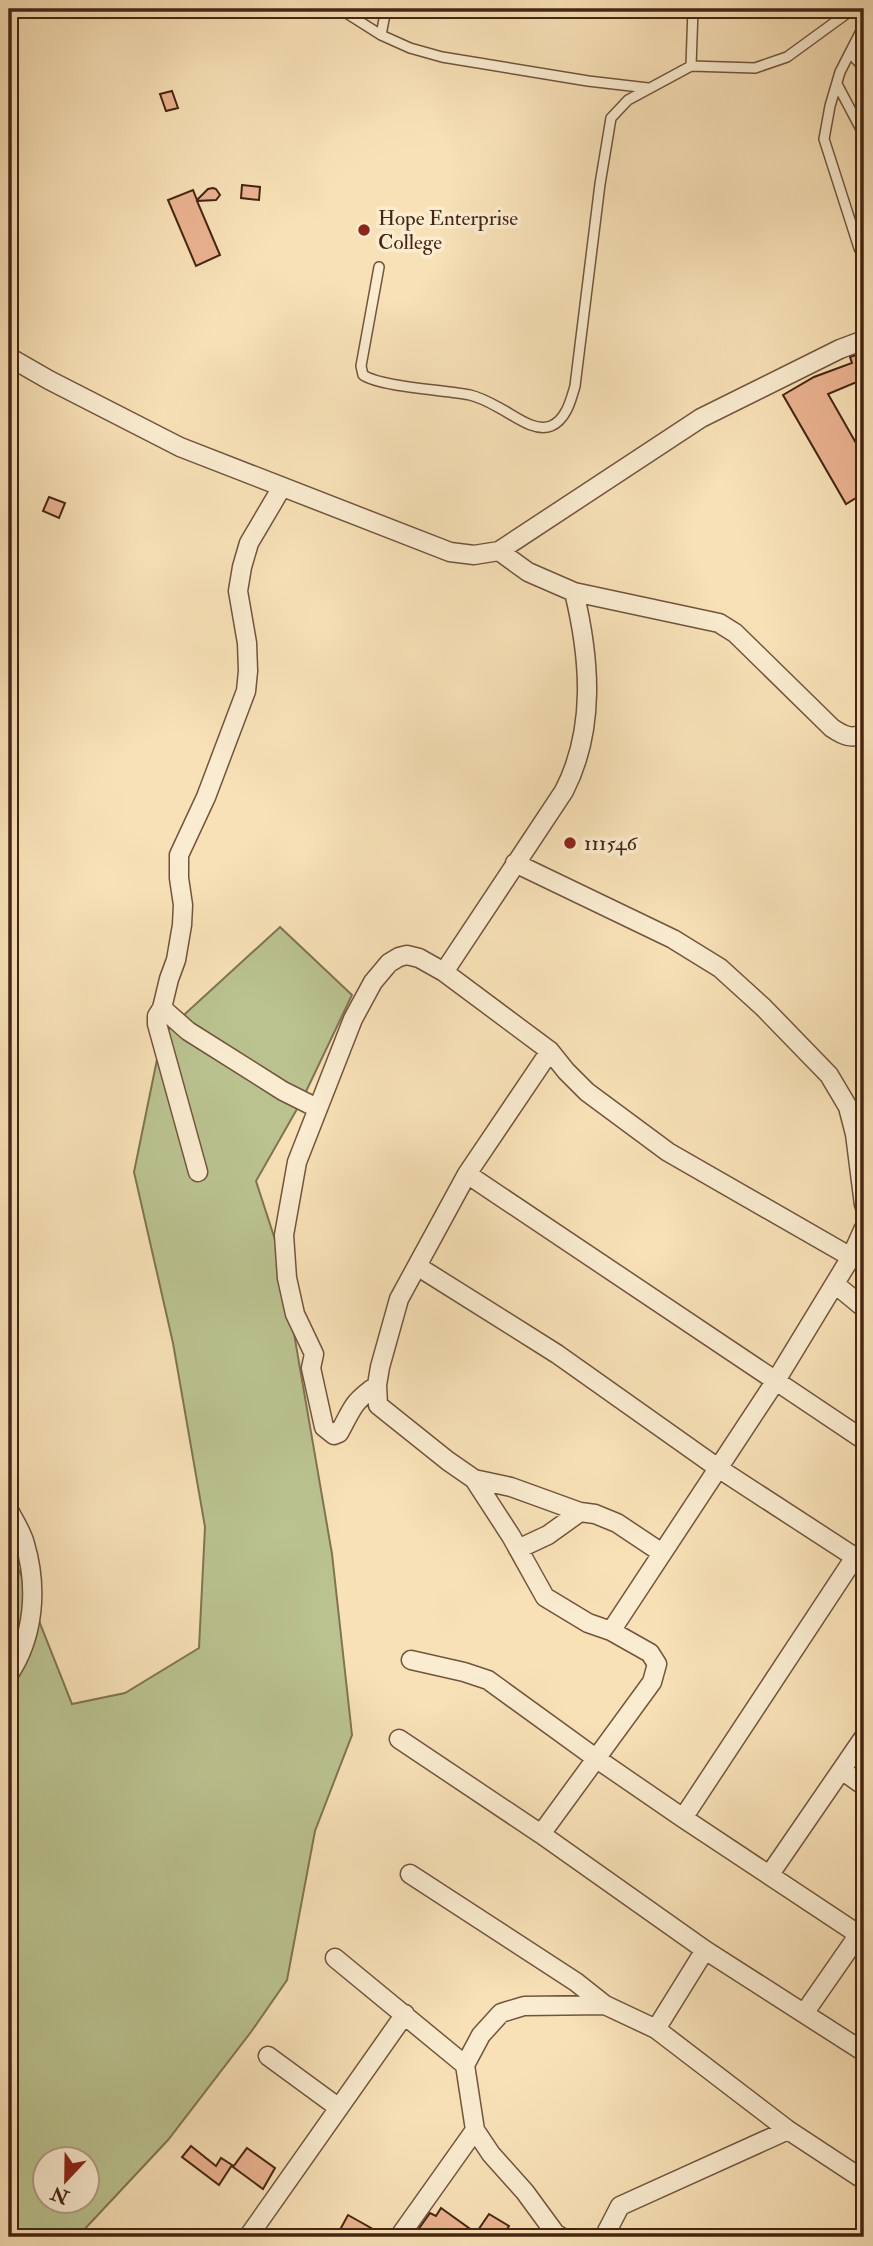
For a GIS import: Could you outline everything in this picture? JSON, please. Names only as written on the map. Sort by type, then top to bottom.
[{"type":"street","points":[[9,357],[180,447],[450,552],[474,555],[499,551],[701,418],[829,354],[864,340]]},
{"type":"street","points":[[198,1172],[157,1016],[176,960],[182,925],[179,855],[201,807],[246,691],[247,643],[238,591],[242,567],[249,544],[282,487]]},
{"type":"street","points":[[499,551],[528,572],[573,592],[719,623],[735,632],[832,727],[844,736],[864,734]]},
{"type":"street","points":[[444,972],[564,791],[574,771],[584,729],[587,674],[583,629],[573,592]]},
{"type":"street","points":[[515,863],[673,939],[720,968],[764,1007],[829,1075],[848,1107],[861,1149],[864,1205]]},
{"type":"street","points":[[377,1385],[351,1407],[339,1433],[334,1435],[324,1427],[312,1368],[314,1354],[295,1314],[287,1278],[284,1235],[297,1162],[353,1019],[373,982],[389,963],[407,955],[419,958],[444,972],[550,1051],[587,1091],[653,1142],[851,1256]]},
{"type":"street","points":[[162,1007],[188,1031],[282,1091],[317,1108]]},
{"type":"street","points":[[550,1051],[467,1174],[399,1299],[386,1339],[377,1385],[378,1405],[474,1479],[511,1487],[580,1512],[595,1514],[617,1523],[663,1553]]},
{"type":"street","points":[[467,1174],[864,1440]]},
{"type":"street","points":[[611,1631],[775,1382],[864,1231]]},
{"type":"street","points":[[417,1266],[558,1354],[719,1468],[860,1560],[683,1818]]},
{"type":"street","points":[[835,1283],[864,1308]]},
{"type":"street","points":[[474,1479],[545,1597],[588,1623],[611,1631],[650,1653],[657,1664],[652,1682],[541,1835]]},
{"type":"street","points":[[9,1510],[25,1544],[32,1584],[32,1611],[28,1635],[19,1659],[9,1674]]},
{"type":"street","points":[[518,1549],[548,1535],[580,1512]]},
{"type":"street","points":[[411,1660],[488,1680],[683,1818],[863,1933],[804,2012]]},
{"type":"street","points":[[770,1874],[864,1737]]},
{"type":"street","points":[[399,1739],[705,1950],[864,2052]]},
{"type":"street","points":[[842,1771],[864,1786]]},
{"type":"street","points":[[410,1874],[576,1982],[605,2005],[656,2029],[788,2130],[864,2180]]},
{"type":"street","points":[[656,2029],[705,1950]]},
{"type":"street","points":[[335,1958],[466,2065]]},
{"type":"street","points":[[556,2236],[475,2130],[466,2065],[481,2035],[501,2013],[524,2006],[605,2005]]},
{"type":"street","points":[[248,2237],[405,2014]]},
{"type":"street","points":[[268,2056],[339,2108]]},
{"type":"street","points":[[398,2237],[475,2130]]},
{"type":"street","points":[[604,2237],[620,2206],[788,2130]]},
{"type":"lane","points":[[340,9],[381,35],[410,48],[442,57],[650,88]]},
{"type":"lane","points":[[381,35],[386,9]]},
{"type":"lane","points":[[691,65],[693,9]]},
{"type":"lane","points":[[379,267],[361,366],[363,375],[379,381],[471,396],[526,423],[541,427],[550,426],[558,421],[570,405],[575,386],[611,118],[628,100],[691,65],[755,68],[787,57],[853,9]]},
{"type":"lane","points":[[864,25],[836,84],[824,139],[864,258]]},
{"type":"lane","points":[[850,53],[864,68]]},
{"type":"lane","points":[[836,84],[864,135]]},
{"type":"lane","points":[[864,293],[864,318]]},
{"type":"green space","points":[[280,927],[352,995],[301,1102],[256,1181],[281,1258],[332,1554],[352,1735],[315,1831],[287,1980],[251,2032],[168,2140],[102,2210],[102,2144],[32,2144],[32,2214],[99,2214],[79,2237],[9,2237],[9,1545],[72,1704],[125,1693],[199,1648],[205,1527],[173,1343],[134,1172],[162,1035]]},
{"type":"building","points":[[172,91],[178,108],[166,111],[160,94]]},
{"type":"building","points":[[242,185],[260,187],[259,200],[241,198]]},
{"type":"building","points":[[213,188],[220,195],[216,200],[197,201],[220,255],[196,266],[168,200],[193,190],[197,200],[208,189]]},
{"type":"building","points":[[864,352],[864,392],[859,381],[828,394],[864,457],[864,493],[846,504],[783,395],[814,377],[852,363],[850,357]]},
{"type":"building","points":[[49,497],[65,503],[59,518],[43,511]]},
{"type":"building","points":[[191,2146],[216,2166],[221,2158],[232,2165],[219,2185],[182,2157]]},
{"type":"building","points":[[247,2148],[275,2168],[263,2189],[233,2167]]},
{"type":"building","points":[[441,2208],[476,2233],[489,2214],[509,2226],[502,2237],[420,2237],[415,2234],[430,2213],[436,2216]]},
{"type":"building","points":[[348,2215],[387,2237],[336,2237]]},
{"type":"place","name":"Hope Enterprise College","points":[[364,230]]},
{"type":"place","name":"111546","points":[[570,843]]}]
